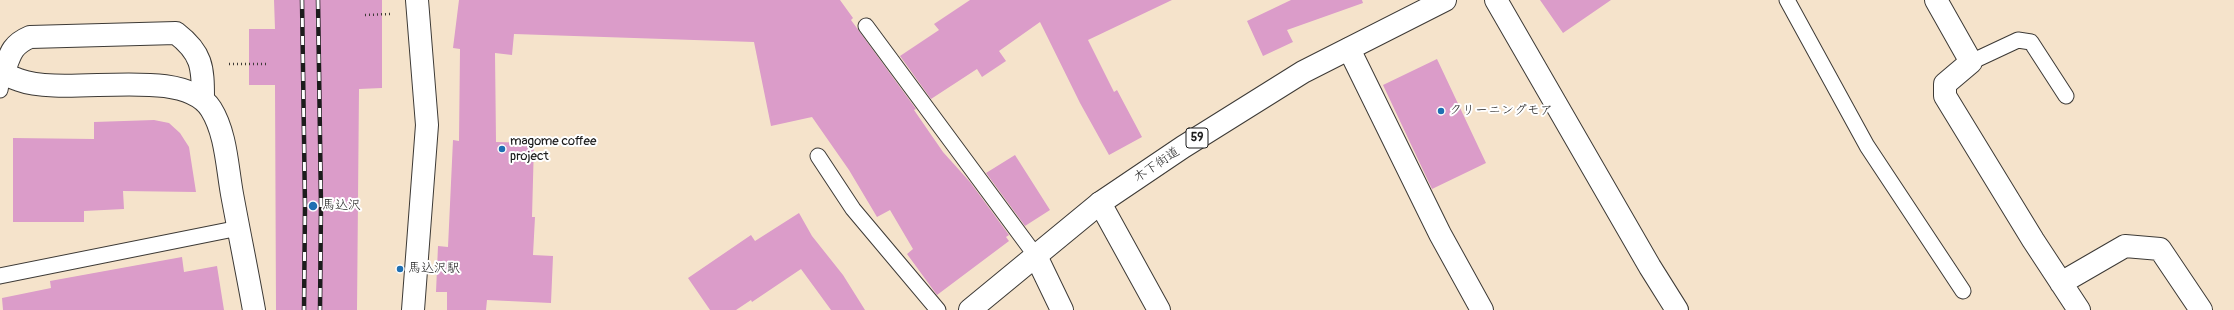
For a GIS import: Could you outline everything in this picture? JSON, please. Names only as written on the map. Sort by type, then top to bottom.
[{"type":"street","points":[[413,310],[427,125],[417,0]]},
{"type":"street","name":"木下街道","points":[[970,310],[1100,203],[1240,110],[1302,72],[1445,0]]},
{"type":"street","points":[[1496,0],[1650,267],[1677,310]]},
{"type":"street","points":[[1936,0],[1971,62],[1945,84],[1945,96],[2079,310]]},
{"type":"street","points":[[203,98],[172,87],[150,85],[48,87],[1,78],[11,52],[18,42],[30,37],[176,34],[191,45],[203,74],[203,98],[220,127],[254,310]]},
{"type":"street","points":[[1349,49],[1440,234],[1482,310]]},
{"type":"street","points":[[1100,203],[1159,310]]},
{"type":"street","points":[[2062,284],[2125,246],[2160,249],[2200,310]]},
{"type":"street","points":[[1036,256],[1062,310]]},
{"type":"lane","points":[[1787,0],[1867,146],[1963,291]]},
{"type":"lane","points":[[866,26],[1036,256]]},
{"type":"lane","points":[[1971,62],[2018,40],[2031,42],[2066,96]]},
{"type":"lane","points":[[818,156],[853,209],[938,310]]},
{"type":"lane","points":[[0,276],[239,228]]},
{"type":"path","points":[[365,15],[395,14]]},
{"type":"path","points":[[226,64],[266,64]]},
{"type":"building","points":[[274,0],[382,0],[382,88],[359,89],[357,310],[276,310],[275,85],[249,85],[249,29],[275,29]]},
{"type":"building","points":[[459,0],[840,0],[853,18],[851,20],[916,109],[914,110],[943,152],[970,182],[1009,235],[1006,237],[1009,241],[937,295],[907,254],[913,249],[890,210],[877,217],[849,170],[812,117],[771,126],[754,42],[514,34],[512,55],[495,53],[496,142],[534,143],[532,217],[535,217],[533,255],[553,256],[551,303],[487,300],[486,310],[447,310],[447,292],[436,292],[438,246],[448,247],[453,140],[459,141],[460,49],[453,48]]},
{"type":"building","points":[[970,0],[1172,0],[1088,40],[1114,92],[1117,90],[1142,137],[1109,155],[1080,103],[1040,22],[999,51],[1006,61],[982,77],[977,69],[931,99],[900,56],[939,30],[934,24]]},
{"type":"building","points":[[1291,0],[1362,0],[1363,3],[1287,30],[1293,42],[1263,56],[1247,21]]},
{"type":"building","points":[[1540,0],[1611,0],[1563,33]]},
{"type":"building","points":[[1437,59],[1486,163],[1432,189],[1383,85]]},
{"type":"building","points":[[154,120],[169,123],[180,133],[189,147],[196,192],[123,191],[124,209],[84,211],[84,222],[13,222],[13,138],[94,139],[94,122]]},
{"type":"building","points":[[1015,155],[1050,210],[1025,226],[986,173]]},
{"type":"building","points":[[799,213],[812,236],[843,275],[865,310],[831,310],[801,269],[752,302],[751,300],[736,310],[710,310],[688,278],[751,235],[755,241]]},
{"type":"building","points":[[182,257],[184,272],[217,266],[224,310],[3,310],[2,298],[51,288],[50,281]]},
{"type":"railway","points":[[302,0],[305,206],[304,310]]},
{"type":"railway","points":[[318,0],[321,205],[320,310]]},
{"type":"place","name":"クリーニングモア","points":[[1441,111]]},
{"type":"place","name":"magome coffee project","points":[[502,149]]},
{"type":"place","name":"馬込沢","points":[[313,206]]},
{"type":"place","name":"馬込沢駅","points":[[400,269]]}]
